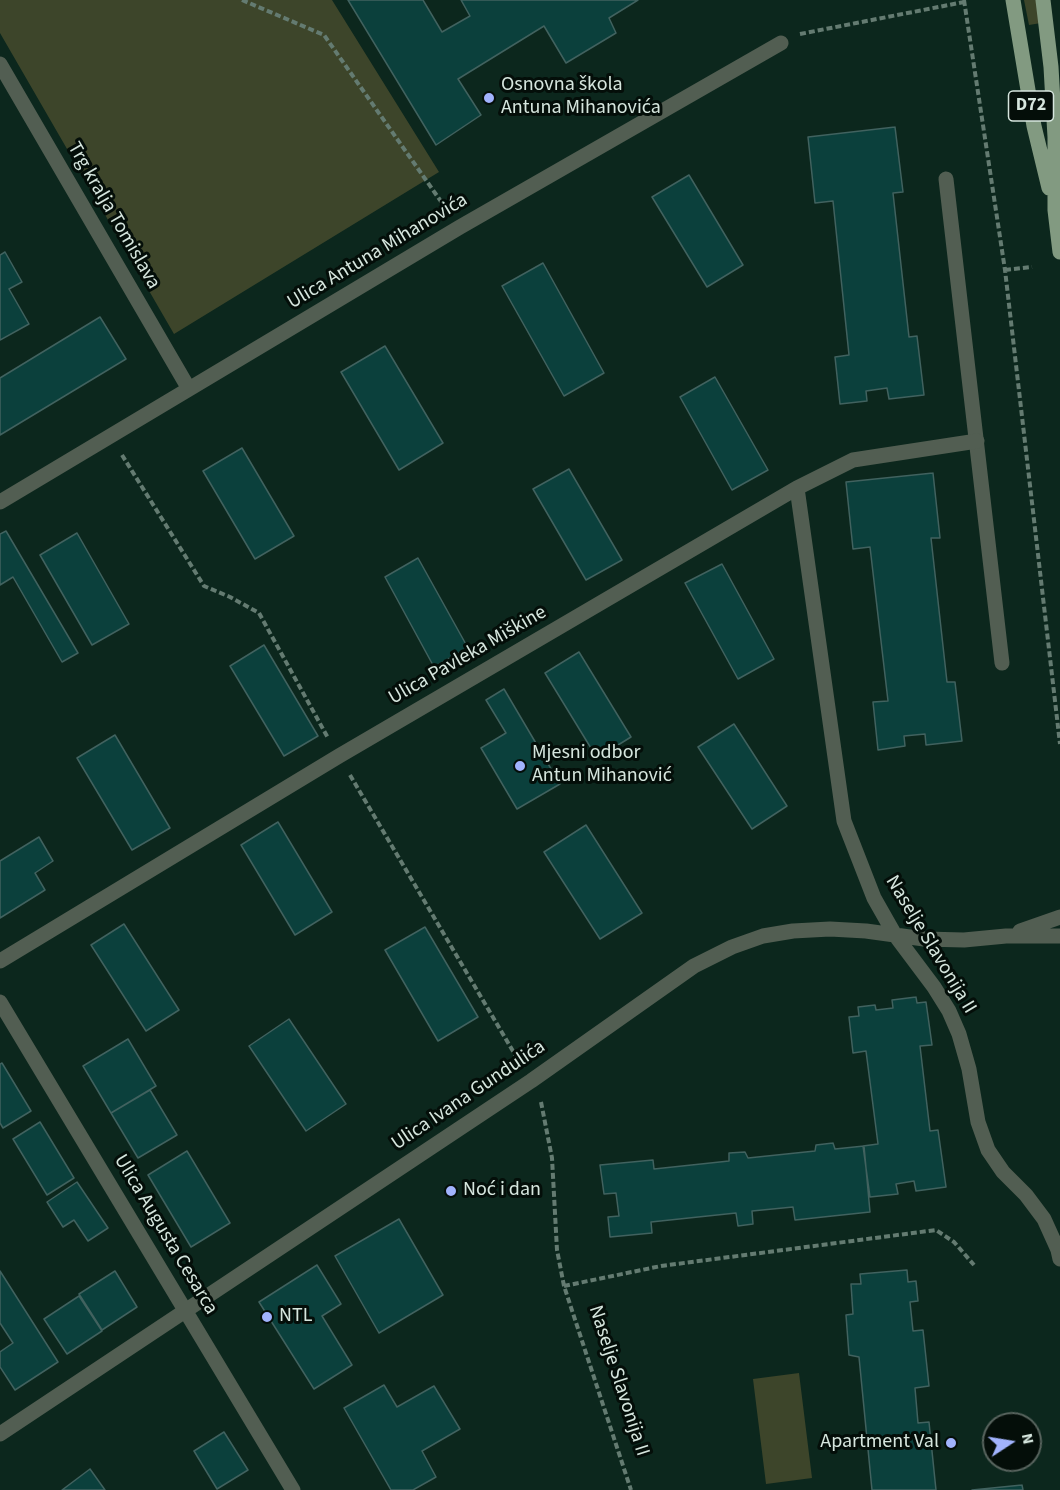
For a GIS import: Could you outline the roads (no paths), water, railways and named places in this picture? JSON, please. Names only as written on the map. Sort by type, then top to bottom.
[{"type":"main road","name":"D72","points":[[1013,0],[1034,126],[1043,166],[1058,209]]},
{"type":"main road","name":"D72","points":[[1043,0],[1052,67],[1060,252]]},
{"type":"street","name":"Ulica Antuna Mihanovića","points":[[0,502],[460,227],[781,43]]},
{"type":"street","name":"Trg kralja Tomislava","points":[[0,64],[189,389]]},
{"type":"street","points":[[946,179],[1002,663]]},
{"type":"street","name":"Ulica Pavleka Miškine","points":[[0,961],[339,756],[797,488],[852,460],[977,441]]},
{"type":"street","name":"Naselje Slavonija II","points":[[797,488],[844,821],[874,898],[895,935],[949,1011],[959,1034],[969,1069],[978,1122],[988,1150],[1003,1172],[1026,1195],[1044,1219],[1060,1259]]},
{"type":"street","points":[[1006,936],[1060,917]]},
{"type":"street","name":"Ulica Ivana Gundulića","points":[[0,1434],[531,1081],[694,966],[732,947],[763,936],[793,931],[830,929],[866,931],[924,939],[954,940],[1006,936]]},
{"type":"street","points":[[1006,936],[1060,936]]},
{"type":"street","name":"Ulica Augusta Cesarca","points":[[0,1002],[293,1490]]},
{"type":"place","name":"Osnovna škola Antuna Mihanovića","points":[[489,98]]},
{"type":"place","name":"Mjesni odbor Antun Mihanović","points":[[520,766]]},
{"type":"place","name":"Noć i dan","points":[[451,1191]]},
{"type":"place","name":"NTL","points":[[267,1317]]},
{"type":"place","name":"Apartment Val","points":[[951,1443]]}]
